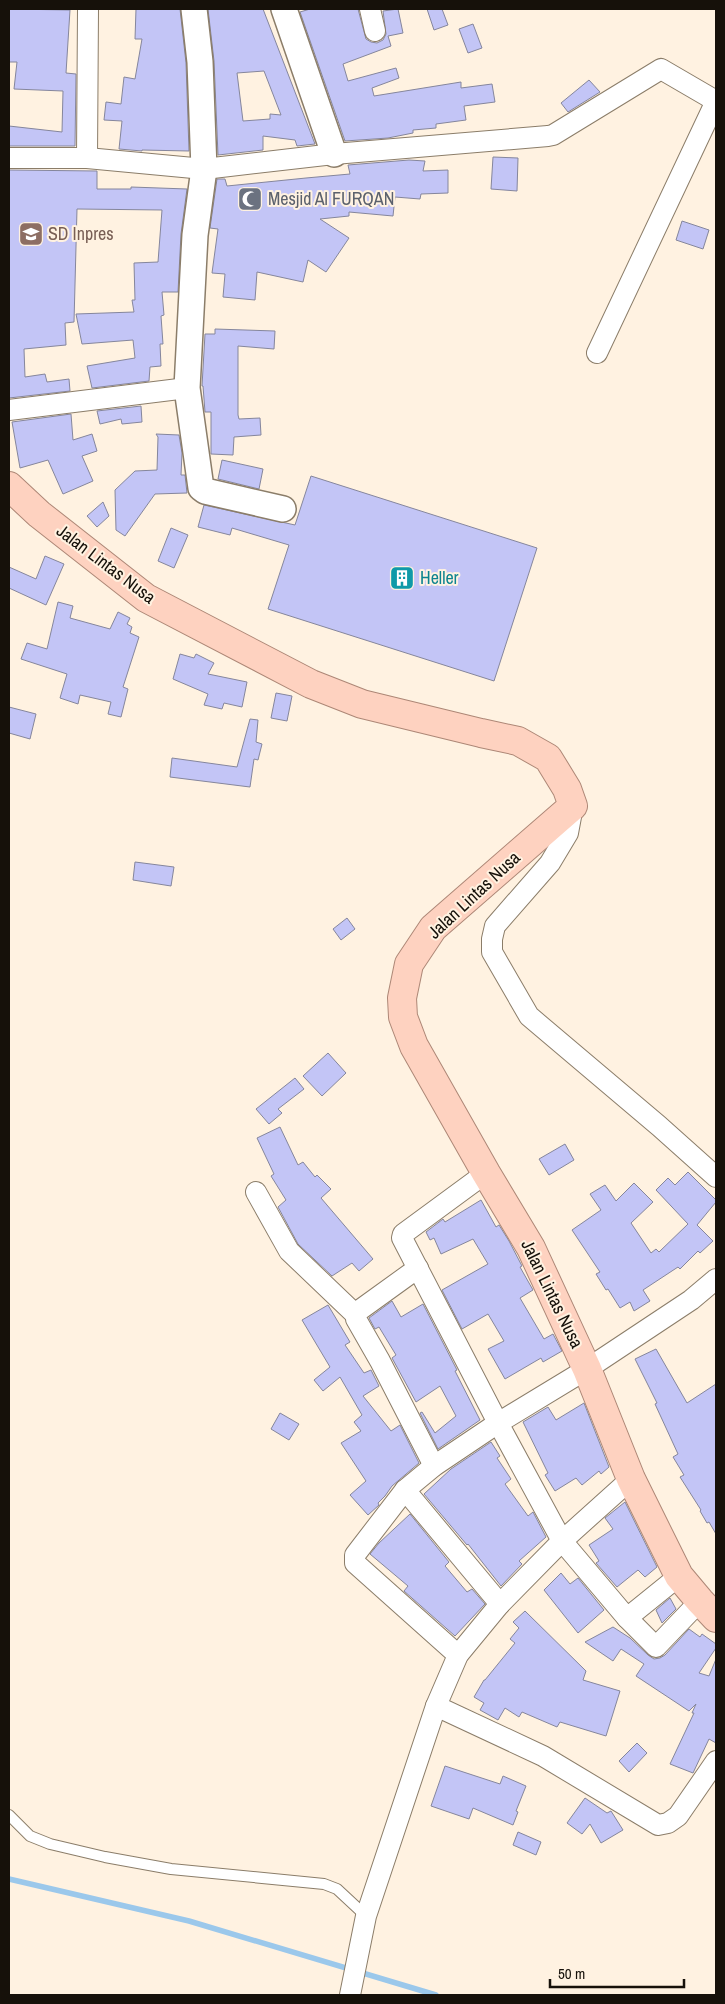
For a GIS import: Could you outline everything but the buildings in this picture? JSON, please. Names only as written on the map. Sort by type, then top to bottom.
[{"type":"highway","name":"Jalan Lintas Nusa","points":[[9,486],[40,514],[146,598],[311,684],[362,704],[481,734],[518,741],[548,758],[567,789],[573,806],[433,928],[409,964],[402,998],[403,1017],[414,1046],[486,1173],[532,1248],[587,1369],[630,1479],[679,1576],[708,1609]]},
{"type":"street","points":[[87,158],[88,9]]},
{"type":"street","points":[[194,9],[200,62],[204,168],[195,235],[188,388],[203,490],[283,509]]},
{"type":"street","points":[[284,9],[334,154]]},
{"type":"street","points":[[370,9],[375,31]]},
{"type":"street","points":[[9,158],[87,158],[204,168],[334,154],[553,135],[661,69],[716,101],[597,353]]},
{"type":"street","points":[[9,410],[188,388]]},
{"type":"street","points":[[573,806],[568,833],[550,864],[495,926],[492,952],[529,1016],[716,1177]]},
{"type":"street","points":[[486,1173],[403,1234],[402,1238],[562,1541],[628,1618],[656,1647],[708,1609]]},
{"type":"street","points":[[256,1192],[289,1251],[356,1315],[434,1466]]},
{"type":"street","points":[[356,1315],[357,1312],[418,1268]]},
{"type":"street","points":[[458,1655],[356,1563],[354,1555],[405,1490],[434,1466],[498,1423],[587,1369],[691,1300],[716,1280]]},
{"type":"street","points":[[350,1995],[366,1916],[436,1706],[458,1655],[500,1604],[562,1541],[630,1479]]},
{"type":"street","points":[[405,1490],[500,1604]]},
{"type":"street","points":[[628,1618],[679,1576]]},
{"type":"street","points":[[436,1706],[544,1756],[658,1825],[668,1823],[678,1816],[716,1761]]},
{"type":"lane","points":[[9,1815],[30,1836],[50,1844],[104,1857],[171,1869],[324,1884],[336,1889],[366,1916]]},
{"type":"waterway","points":[[9,1879],[189,1921],[436,1995]]},
{"type":"place","name":"Mesjid Al FURQAN","points":[[250,199]]},
{"type":"place","name":"SD Inpres","points":[[31,234]]},
{"type":"place","name":"Heller","points":[[402,578]]}]
